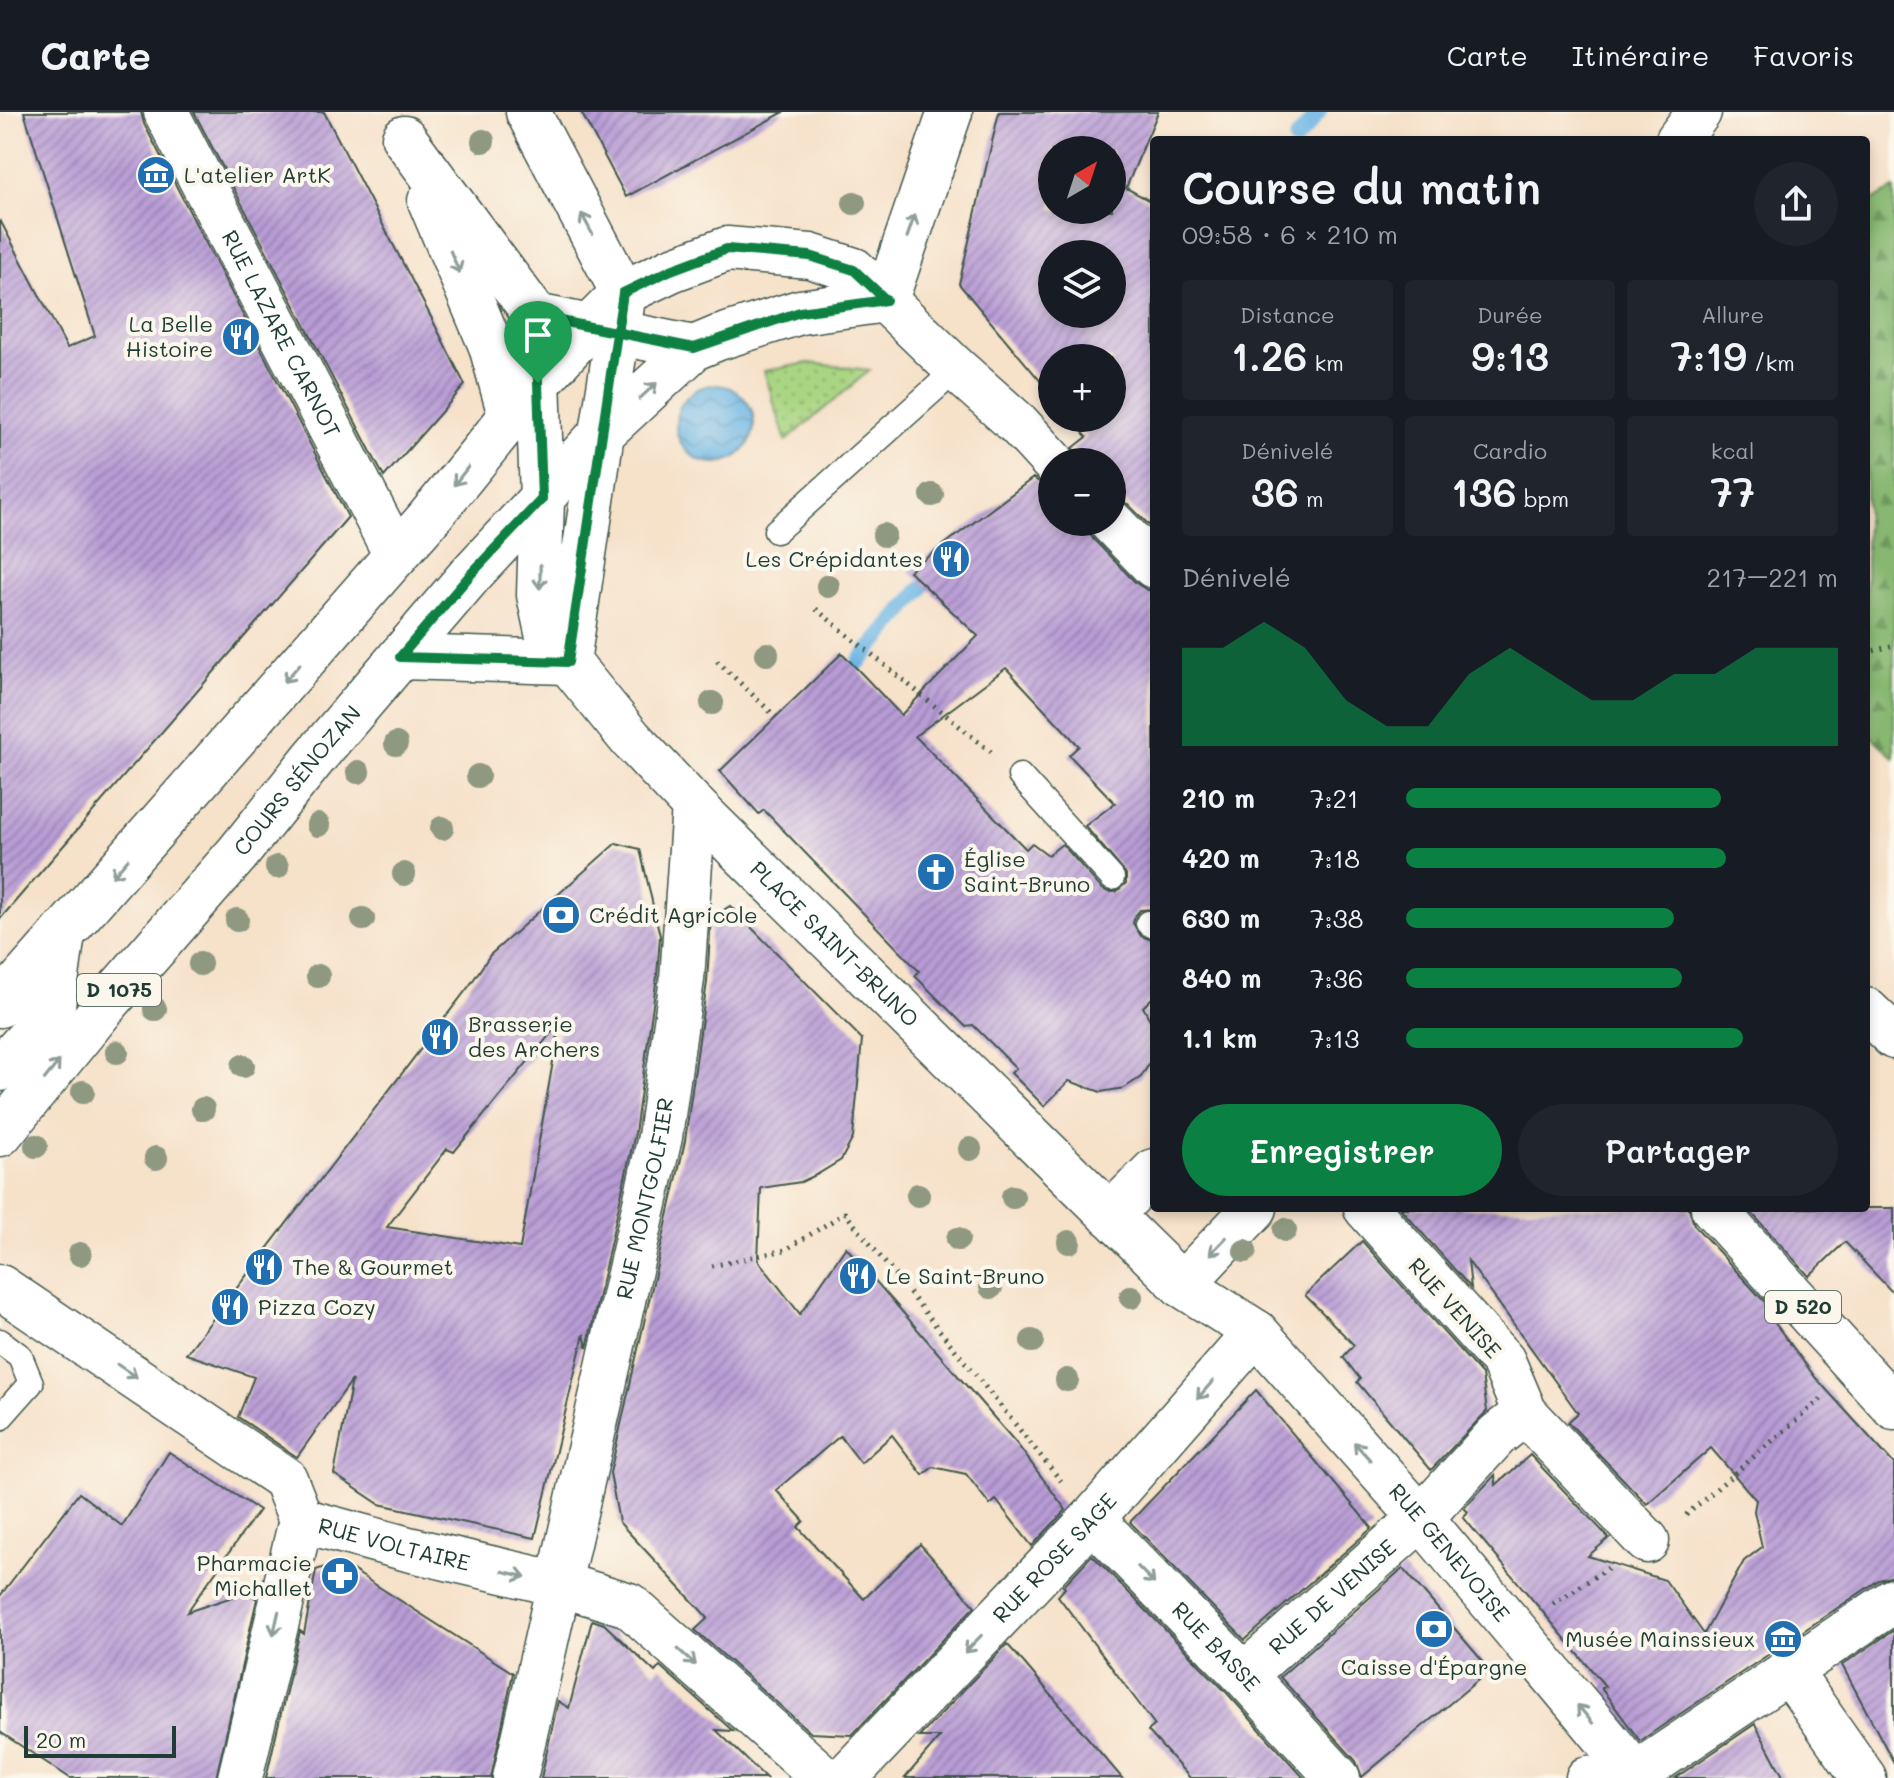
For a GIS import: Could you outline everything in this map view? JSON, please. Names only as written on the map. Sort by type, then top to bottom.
[{"type":"street","name":"RUE LAZARE CARNOT","points":[[166,112],[396,555]]},
{"type":"street","points":[[400,657],[568,662],[602,433],[610,318],[528,112]]},
{"type":"street","points":[[886,300],[950,112]]},
{"type":"street","points":[[1681,136],[1699,112]]},
{"type":"street","points":[[396,125],[491,346],[524,399]]},
{"type":"street","points":[[396,125],[536,316],[524,399]]},
{"type":"street","points":[[0,1005],[396,555],[524,399],[610,318],[671,270],[727,249],[810,256],[854,270],[1018,424],[1040,448]]},
{"type":"street","points":[[536,316],[610,318],[694,348],[800,312],[886,300]]},
{"type":"street","name":"COURS SÉNOZAN","points":[[0,1134],[107,1003],[238,853],[471,574],[602,433],[694,348]]},
{"type":"street","name":"PLACE SAINT-BRUNO","points":[[524,399],[542,499],[539,595],[547,632],[568,662],[630,738],[694,806],[1110,1215],[1182,1285],[1256,1332]]},
{"type":"street","points":[[1125,536],[1150,562]]},
{"type":"street","name":"RUE MONTGOLFIER","points":[[515,1778],[660,1137],[682,979],[694,806]]},
{"type":"street","points":[[0,1069],[52,1012],[63,933]]},
{"type":"street","points":[[1870,1014],[1894,1037]]},
{"type":"street","points":[[1110,1215],[1150,1175]]},
{"type":"street","points":[[1182,1285],[1251,1212]]},
{"type":"street","name":"RUE VENISE","points":[[1371,1212],[1503,1361],[1525,1413]]},
{"type":"street","name":"D 520","points":[[1717,1212],[1894,1407]]},
{"type":"street","name":"RUE VOLTAIRE","points":[[0,1287],[285,1479],[301,1520],[559,1584],[629,1605],[824,1778]]},
{"type":"street","name":"RUE ROSE SAGE","points":[[845,1778],[1092,1519],[1256,1332]]},
{"type":"street","name":"RUE GENEVOISE","points":[[1256,1332],[1421,1518],[1635,1776]]},
{"type":"street","points":[[1402,1560],[1421,1518],[1497,1435],[1525,1413],[1647,1541]]},
{"type":"street","name":"RUE DE VENISE","points":[[1254,1677],[1421,1518]]},
{"type":"street","name":"RUE BASSE","points":[[1092,1519],[1254,1677],[1338,1778]]},
{"type":"street","points":[[240,1778],[301,1520]]},
{"type":"street","points":[[1588,1778],[1635,1776],[1893,1601]]},
{"type":"street","points":[[1789,1671],[1865,1778],[1894,1755]]},
{"type":"lane","points":[[776,531],[939,385],[954,367]]},
{"type":"lane","points":[[1020,776],[1112,878]]},
{"type":"lane","points":[[0,1341],[20,1356],[31,1383],[0,1418]]},
{"type":"path","points":[[816,609],[1020,776]]},
{"type":"path","points":[[1870,652],[1894,645]]},
{"type":"path","points":[[717,661],[776,717]]},
{"type":"path","points":[[712,1266],[785,1250],[845,1213],[1092,1519]]},
{"type":"path","points":[[1514,1630],[1685,1516],[1858,1367]]},
{"type":"green space","points":[[1894,189],[1894,758],[1870,735],[1870,202]]},
{"type":"green space","points":[[808,363],[870,370],[786,441],[764,371]]},
{"type":"water","points":[[715,385],[730,388],[747,402],[754,424],[751,439],[737,456],[715,463],[700,460],[683,446],[676,424],[679,409],[693,392]]},
{"type":"building","points":[[24,112],[141,112],[144,124],[348,517],[0,919],[0,220],[67,348],[95,336]]},
{"type":"building","points":[[194,112],[324,112],[431,317],[465,385],[384,477]]},
{"type":"building","points":[[581,112],[784,112],[626,197]]},
{"type":"building","points":[[999,112],[1158,112],[1126,188],[1150,201],[1150,526],[1126,503],[1126,448],[1073,448],[1087,437],[1083,432],[1126,432],[1126,344],[1038,344],[1038,378],[959,284]]},
{"type":"building","name":"Église Saint-Bruno","points":[[1033,478],[1038,481],[1038,536],[1091,536],[1136,583],[1150,590],[1150,909],[1140,910],[1133,923],[1141,936],[1150,939],[1150,1000],[1143,1007],[1150,1020],[1150,1062],[1141,1077],[1124,1088],[1101,1092],[1069,1081],[1044,1106],[1011,1073],[1016,1068],[973,1025],[965,1026],[915,976],[919,971],[764,810],[759,814],[720,771],[842,653],[901,715],[978,636],[909,571]],"holes":[[[1006,668],[1079,746],[1069,755],[1115,803],[1085,826],[1126,874],[1126,883],[1116,892],[1108,892],[1062,844],[1048,855],[1032,843],[1026,849],[915,736]]]},
{"type":"building","points":[[616,843],[640,849],[660,936],[635,1133],[587,1348],[584,1334],[535,1538],[379,1504],[334,1474],[352,1380],[297,1457],[238,1417],[254,1377],[186,1354],[490,955]],"holes":[[[560,1022],[520,1248],[387,1227],[447,1149],[454,1152]]]},
{"type":"building","points":[[730,906],[862,1039],[853,1138],[841,1160],[818,1174],[801,1182],[761,1188],[758,1260],[800,1314],[846,1247],[1017,1444],[1066,1510],[1032,1546],[996,1500],[990,1505],[966,1474],[933,1467],[923,1475],[892,1435],[861,1463],[840,1436],[776,1490],[804,1521],[798,1527],[864,1599],[920,1544],[975,1606],[852,1735],[811,1733],[695,1630],[708,1618],[619,1522],[610,1473],[685,1141],[707,982],[711,918]]},
{"type":"building","points":[[1870,1208],[1894,1208],[1894,1294],[1845,1242],[1809,1276],[1751,1212],[1870,1212]]},
{"type":"building","points":[[1404,1212],[1690,1212],[1694,1225],[1773,1311],[1769,1315],[1815,1377],[1894,1464],[1894,1576],[1879,1580],[1640,1741],[1601,1688],[1605,1686],[1463,1517],[1468,1512],[1464,1508],[1495,1475],[1496,1485],[1530,1455],[1609,1538],[1588,1556],[1665,1580],[1704,1634],[1744,1561],[1762,1547],[1754,1511],[1756,1500],[1711,1448],[1647,1504],[1568,1422],[1578,1413],[1468,1261],[1471,1288]]},
{"type":"building","points":[[1362,1241],[1482,1375],[1487,1411],[1431,1470],[1357,1382],[1360,1379],[1343,1357],[1354,1345],[1305,1295]]},
{"type":"building","points":[[1256,1390],[1372,1528],[1245,1640],[1130,1522]]},
{"type":"building","points":[[169,1452],[259,1510],[187,1612],[247,1592],[257,1599],[216,1778],[70,1778],[0,1732],[0,1596],[79,1493],[122,1526]]},
{"type":"building","points":[[1092,1555],[1226,1692],[1304,1778],[1190,1778],[1148,1731],[1155,1725],[1058,1596],[1065,1588],[1063,1586]]},
{"type":"building","points":[[340,1562],[513,1673],[491,1778],[266,1778],[300,1631],[304,1634],[316,1570]]},
{"type":"building","points":[[1403,1568],[1490,1670],[1362,1777],[1356,1761],[1280,1677]]},
{"type":"building","points":[[592,1620],[604,1624],[655,1672],[660,1666],[733,1731],[716,1730],[766,1778],[541,1778],[558,1701],[569,1708]]},
{"type":"building","points":[[1894,1630],[1894,1763],[1842,1665]]},
{"type":"building","points":[[1007,1644],[1122,1778],[905,1778],[940,1737],[919,1737]]},
{"type":"building","points":[[1755,1724],[1784,1778],[1675,1778]]},
{"type":"waterway","points":[[1299,136],[1319,112]]},
{"type":"waterway","points":[[859,662],[921,589]]},
{"type":"place","name":"L'atelier ArtK","points":[[156,175]]},
{"type":"place","name":"La Belle Histoire","points":[[241,337]]},
{"type":"place","name":"Les Crépidantes","points":[[951,559]]},
{"type":"place","name":"Église Saint-Bruno","points":[[936,872]]},
{"type":"place","name":"Crédit Agricole","points":[[561,915]]},
{"type":"place","name":"Brasserie des Archers","points":[[440,1037]]},
{"type":"place","name":"The & Gourmet","points":[[264,1267]]},
{"type":"place","name":"Le Saint-Bruno","points":[[858,1276]]},
{"type":"place","name":"Pizza Cozy","points":[[230,1307]]},
{"type":"place","name":"Pharmacie Michallet","points":[[340,1576]]},
{"type":"place","name":"Caisse d'Épargne","points":[[1434,1629]]},
{"type":"place","name":"Musée Mainssieux","points":[[1783,1639]]},
{"type":"route","points":[[538,383],[536,316],[617,333],[694,348],[800,312],[886,300],[854,270],[810,256],[727,249],[671,270],[623,293],[617,333],[602,433],[568,662],[400,657],[471,574],[542,499],[538,383]]}]
